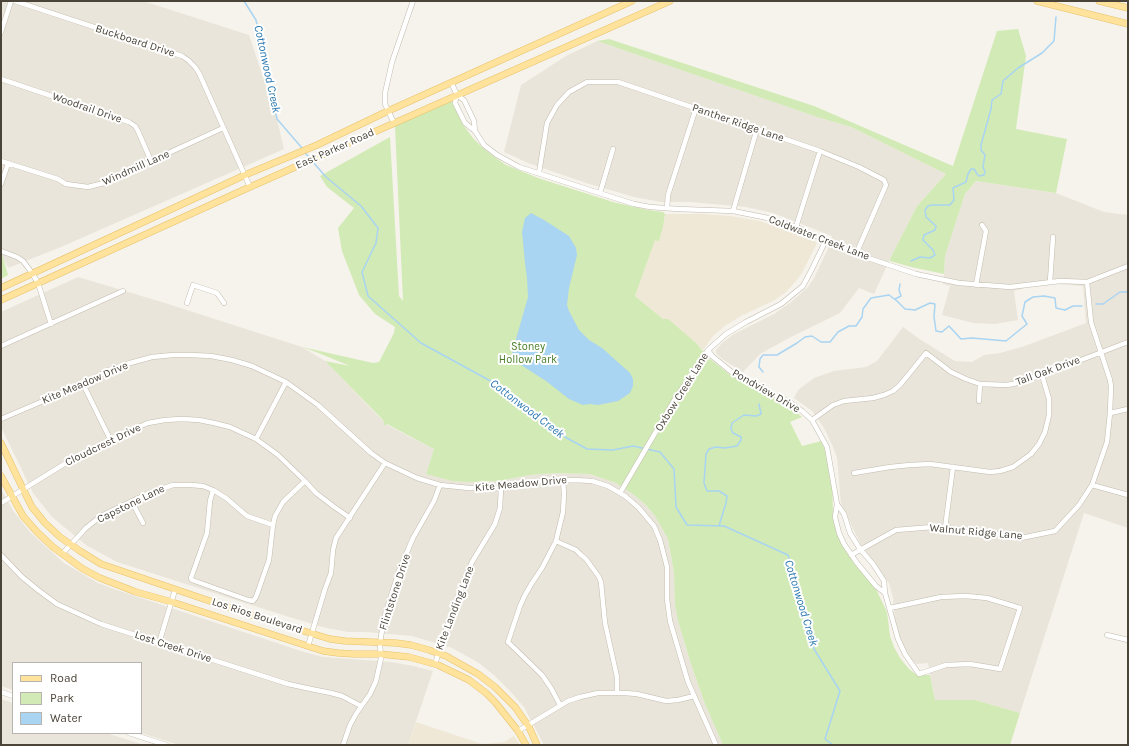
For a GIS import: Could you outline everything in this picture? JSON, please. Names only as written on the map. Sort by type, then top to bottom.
[{"type":"main road","name":"East Parker Road","points":[[1,288],[245,175],[293,156],[451,82],[632,1]]},
{"type":"main road","name":"East Parker Road","points":[[1,300],[250,187],[670,1]]},
{"type":"main road","points":[[1037,1],[1128,24]]},
{"type":"main road","points":[[1099,1],[1128,8]]},
{"type":"main road","points":[[132,227],[136,238]]},
{"type":"main road","name":"Los Rios Boulevard","points":[[1,443],[22,489],[32,507],[45,523],[60,537],[101,564],[175,590],[312,634],[338,640],[396,643],[429,650],[446,656],[478,674],[495,687],[515,707],[527,724],[537,745]]},
{"type":"main road","name":"Los Rios Boulevard","points":[[1,476],[23,516],[37,532],[62,554],[83,569],[100,578],[136,592],[172,602],[323,651],[409,657],[434,664],[469,680],[486,693],[518,730],[526,745]]},
{"type":"street","points":[[1,32],[11,1]]},
{"type":"street","name":"Buckboard Drive","points":[[15,1],[182,56],[188,60],[199,73],[250,187]]},
{"type":"street","points":[[394,123],[384,99],[393,58],[413,1]]},
{"type":"street","name":"Woodrail Drive","points":[[1,79],[130,122],[138,131],[151,161]]},
{"type":"street","name":"Coldwater Creek Lane","points":[[451,82],[457,95],[464,100],[474,121],[475,131]]},
{"type":"street","name":"Panther Ridge Lane","points":[[539,173],[547,123],[557,104],[569,92],[587,82],[618,82],[820,151],[859,167],[884,180],[886,185],[856,254]]},
{"type":"street","name":"Coldwater Creek Lane","points":[[457,95],[454,103],[465,123],[475,131],[484,145],[498,155],[519,167],[634,204],[667,208],[733,211],[768,218],[796,227],[856,254],[916,274],[959,283],[1010,287],[1060,281],[1087,282],[1128,266]]},
{"type":"street","points":[[667,208],[668,195],[696,108]]},
{"type":"street","name":"Windmill Lane","points":[[1,162],[58,179],[66,184],[88,187],[108,182],[224,128]]},
{"type":"street","points":[[733,211],[757,129]]},
{"type":"street","points":[[600,193],[613,149]]},
{"type":"street","points":[[796,227],[820,151]]},
{"type":"street","points":[[1,184],[8,164]]},
{"type":"street","points":[[976,285],[986,231],[982,225]]},
{"type":"street","points":[[1050,282],[1054,237]]},
{"type":"street","name":"Oxbow Creek Lane","points":[[620,493],[675,399],[708,350],[726,334],[781,304],[802,286],[826,240]]},
{"type":"street","points":[[1,251],[23,261],[32,273],[38,283],[51,324]]},
{"type":"street","name":"Walnut Ridge Lane","points":[[851,555],[896,530],[933,527],[1021,538],[1055,531],[1079,505],[1092,485],[1107,442],[1111,386],[1091,322],[1087,282]]},
{"type":"street","points":[[187,304],[193,285],[216,293],[224,303]]},
{"type":"street","points":[[1,346],[123,291]]},
{"type":"street","name":"Tall Oak Drive","points":[[812,420],[833,405],[844,401],[873,398],[892,391],[900,385],[926,353],[951,372],[980,384],[1014,384],[1042,375],[1128,342]]},
{"type":"street","name":"Pondview Drive","points":[[708,350],[712,356],[734,374],[791,403],[812,420],[827,447],[837,504],[835,517],[844,544],[876,586],[885,593]]},
{"type":"street","name":"Kite Meadow Drive","points":[[1,419],[83,384],[109,370],[130,363],[152,357],[173,355],[211,356],[252,366],[298,389],[371,453],[385,463],[417,478],[440,485],[469,488],[501,488],[531,482],[563,480],[592,481],[608,486],[630,499],[643,512],[654,526],[660,540],[666,567],[667,599],[670,621],[688,682],[716,745]]},
{"type":"street","points":[[854,473],[890,467],[930,464],[990,472],[1013,467],[1022,462],[1031,454],[1039,444],[1045,432],[1049,415],[1049,399],[1042,375]]},
{"type":"street","points":[[256,439],[286,382]]},
{"type":"street","points":[[83,384],[111,441]]},
{"type":"street","points":[[979,402],[980,384]]},
{"type":"street","points":[[1110,413],[1128,409]]},
{"type":"street","name":"Cloudcrest Drive","points":[[1,503],[74,458],[134,429],[148,423],[182,419],[199,420],[230,427],[256,439],[278,455],[316,493],[350,518]]},
{"type":"street","points":[[308,646],[331,573],[333,550],[336,538],[385,463]]},
{"type":"street","points":[[944,528],[953,467]]},
{"type":"street","points":[[560,705],[542,675],[508,642],[525,594],[542,568],[556,541],[563,512],[563,480]]},
{"type":"street","points":[[214,490],[210,501],[207,533],[191,578],[192,580],[253,601],[269,560],[272,525],[275,516],[283,502],[305,481]]},
{"type":"street","name":"Capstone Lane","points":[[62,554],[90,524],[99,517],[147,494],[173,485],[203,486],[214,490],[247,516],[272,525]]},
{"type":"street","name":"Flintstone Drive","points":[[343,745],[350,725],[370,694],[376,681],[379,668],[380,642],[384,618],[399,571],[413,538],[434,501],[440,485]]},
{"type":"street","points":[[1092,485],[1128,495]]},
{"type":"street","name":"Kite Landing Lane","points":[[434,664],[467,573],[495,524],[500,508],[501,488]]},
{"type":"street","points":[[132,502],[143,523]]},
{"type":"street","name":"Pondview Drive","points":[[837,504],[844,514],[850,533],[884,581],[885,593],[898,639],[905,654],[919,674],[946,665],[970,664],[1000,669],[1020,608],[987,598],[966,596],[941,597],[890,608]]},
{"type":"street","points":[[556,541],[576,550],[586,559],[599,577],[601,582],[604,623],[617,677],[617,692]]},
{"type":"street","name":"Lost Creek Drive","points":[[1,555],[22,577],[57,604],[101,624],[288,684],[342,696],[361,706]]},
{"type":"street","points":[[159,643],[175,590]]},
{"type":"street","points":[[1107,634],[1128,640]]},
{"type":"street","points":[[1,692],[12,696]]},
{"type":"street","points":[[518,730],[568,701],[598,693],[617,692],[637,694],[666,701],[694,696]]},
{"type":"street","points":[[132,734],[166,745]]},
{"type":"shaded area","points":[[2,1],[143,1],[249,35],[277,119],[284,149],[61,247],[8,268],[1,254]]},
{"type":"shaded area","points":[[597,41],[817,117],[851,127],[946,174],[917,206],[874,294],[859,288],[840,313],[760,354],[743,372],[722,359],[716,353],[716,350],[722,343],[734,334],[774,314],[808,287],[827,251],[832,236],[773,213],[746,207],[690,202],[661,202],[634,197],[586,183],[528,163],[504,152],[521,85],[566,56]]},
{"type":"shaded area","points":[[976,181],[1056,193],[1104,212],[1128,215],[1128,528],[1084,513],[1020,713],[975,700],[935,700],[928,663],[917,664],[911,661],[896,633],[893,598],[889,583],[860,543],[841,504],[837,458],[833,447],[824,428],[812,411],[794,398],[798,390],[814,378],[834,371],[866,367],[877,361],[903,327],[955,361],[972,362],[984,355],[1000,353],[1022,347],[1086,323],[1083,286],[1043,283],[1014,291],[1018,320],[995,324],[973,323],[942,315],[950,286],[943,284],[945,256],[965,194]]},
{"type":"shaded area","points":[[665,214],[704,214],[730,216],[760,221],[798,233],[817,243],[802,273],[786,292],[775,300],[741,316],[725,326],[713,336],[703,350],[635,296],[655,239],[659,240]]},
{"type":"shaded area","points":[[78,277],[302,347],[325,361],[387,425],[434,449],[426,474],[452,481],[467,482],[499,481],[529,475],[556,473],[590,474],[616,483],[634,495],[646,505],[655,516],[668,539],[674,573],[675,605],[678,621],[705,704],[723,745],[544,745],[524,707],[509,690],[479,663],[452,648],[412,636],[348,632],[326,628],[117,562],[86,545],[52,517],[33,493],[1,427],[1,312]]},
{"type":"shaded area","points":[[1,489],[14,512],[30,532],[64,563],[98,583],[323,657],[391,662],[433,671],[408,745],[179,745],[142,733],[142,662],[12,662],[12,690],[1,686]]},
{"type":"shaded area","points":[[1,699],[12,703],[12,734],[109,734],[144,745],[1,745]]},
{"type":"shaded area","points":[[416,722],[482,744],[504,742],[514,736],[520,745],[408,745]]},
{"type":"green space","points":[[1018,29],[1026,56],[1016,129],[1067,139],[1056,193],[976,181],[965,194],[945,256],[944,274],[911,267],[890,261],[890,259],[917,206],[946,174],[851,127],[817,117],[597,41],[609,39],[814,106],[953,166],[997,31]]},
{"type":"green space","name":"Stoney Hollow Park","points":[[451,101],[464,126],[473,138],[483,148],[506,165],[538,178],[613,202],[663,212],[665,214],[659,241],[655,240],[635,296],[663,319],[668,319],[696,343],[710,359],[729,374],[747,385],[786,404],[802,417],[790,422],[802,446],[821,441],[832,470],[833,516],[837,532],[844,548],[854,563],[875,587],[887,612],[890,636],[900,658],[909,669],[917,675],[930,675],[935,700],[975,700],[1020,713],[1010,745],[723,745],[705,704],[678,621],[675,605],[674,573],[668,539],[655,516],[646,505],[616,483],[590,474],[556,473],[529,475],[499,481],[467,482],[452,481],[426,474],[434,449],[387,424],[385,426],[383,420],[325,361],[350,366],[302,347],[373,363],[379,362],[394,333],[395,327],[375,314],[359,295],[342,251],[338,228],[354,208],[327,187],[320,176],[390,137],[399,296],[403,301],[395,126]]},
{"type":"green space","points":[[1,254],[8,275],[1,279]]},
{"type":"water","points":[[531,213],[569,236],[576,248],[577,255],[569,288],[567,305],[579,330],[630,373],[633,379],[633,386],[630,393],[618,401],[598,405],[583,405],[569,399],[546,381],[521,365],[512,353],[528,297],[522,232],[525,218]]},
{"type":"waterway","name":"Cottonwood Creek","points":[[244,1],[256,20],[277,119],[302,148]]},
{"type":"waterway","points":[[911,261],[920,257],[930,258],[935,255],[933,250],[923,240],[924,235],[935,230],[936,226],[926,217],[925,210],[928,206],[950,205],[954,200],[953,188],[966,182],[971,169],[974,169],[979,176],[984,175],[985,172],[983,167],[985,155],[981,150],[981,145],[992,100],[1001,94],[1003,81],[1018,68],[1042,53],[1054,41],[1056,17]]},
{"type":"waterway","name":"Cottonwood Creek","points":[[305,153],[311,159]]},
{"type":"waterway","name":"Cottonwood Creek","points":[[313,162],[326,177],[361,206],[378,228],[376,243],[362,272],[368,296],[421,343],[496,384],[565,437],[587,449],[613,450],[633,446],[660,452],[674,469],[676,507],[687,525],[724,526],[788,555],[814,649],[840,691],[825,739],[833,745]]},
{"type":"waterway","points":[[895,299],[901,296],[899,290],[900,284]]},
{"type":"waterway","points":[[1096,304],[1103,304],[1120,292],[1128,292]]},
{"type":"waterway","points":[[763,372],[759,367],[760,359],[763,355],[777,355],[805,337],[812,336],[821,342],[830,342],[838,332],[849,326],[856,326],[862,317],[863,309],[871,298],[889,295],[905,309],[915,310],[930,303],[935,304],[934,317],[936,331],[942,332],[949,326],[961,339],[972,338],[1006,341],[1027,324],[1022,316],[1025,302],[1033,297],[1044,296],[1055,298],[1056,308],[1065,310],[1073,306],[1082,306]]},
{"type":"waterway","points":[[719,526],[727,496],[719,491],[707,491],[704,483],[706,454],[709,449],[716,447],[725,448],[737,446],[741,440],[741,437],[733,433],[731,429],[732,423],[744,415],[756,416],[761,414],[759,404]]}]
